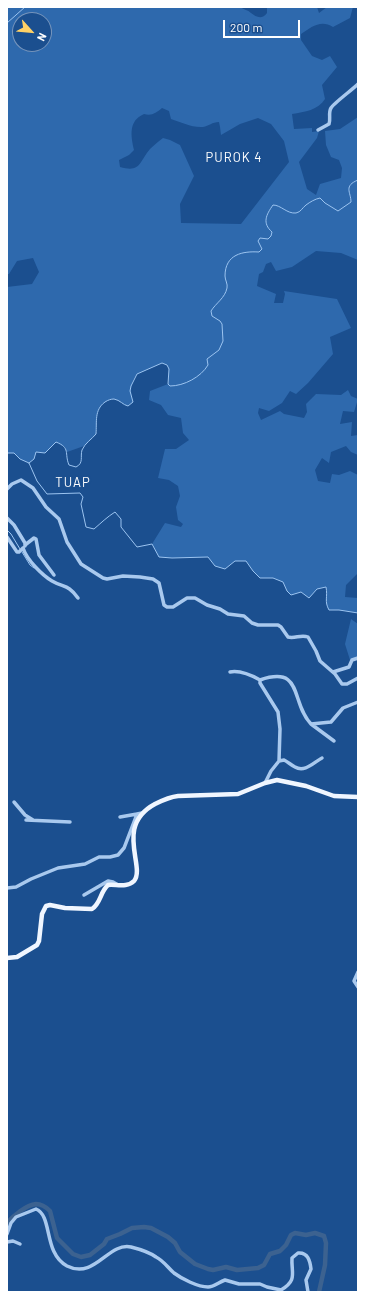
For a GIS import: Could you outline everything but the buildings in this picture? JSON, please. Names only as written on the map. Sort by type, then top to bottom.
[{"type":"main road","points":[[7,958],[17,958],[37,945],[42,914],[46,906],[50,905],[65,908],[92,909],[98,904],[105,887],[111,885],[130,884],[137,876],[133,838],[140,814],[172,796],[238,794],[271,781],[284,781],[334,796],[358,796]]},
{"type":"street","points":[[318,130],[329,124],[330,111],[334,104],[358,84]]},
{"type":"street","points":[[7,489],[12,484],[21,480],[33,488],[46,507],[59,519],[67,542],[78,561],[99,575],[107,579],[123,576],[153,579],[159,583],[164,605],[167,607],[173,607],[187,598],[195,598],[228,614],[244,616],[258,626],[278,625],[290,638],[305,636],[310,639],[320,661],[333,672],[342,684],[346,684],[358,678]]},
{"type":"street","points":[[7,518],[14,525],[30,560],[52,581],[69,588],[78,598]]},
{"type":"street","points":[[7,538],[17,552],[34,538],[36,539],[39,555],[54,575]]},
{"type":"street","points":[[333,672],[349,667],[352,660],[358,658]]},
{"type":"street","points":[[230,672],[235,671],[249,674],[260,680],[279,676],[290,680],[294,685],[303,715],[311,724],[334,741]]},
{"type":"street","points":[[260,680],[260,683],[278,712],[280,729],[279,761],[265,783]]},
{"type":"street","points":[[311,724],[331,722],[343,708],[358,702]]},
{"type":"street","points":[[279,761],[284,760],[294,767],[301,769],[307,768],[322,758]]},
{"type":"street","points":[[14,802],[33,820]]},
{"type":"street","points":[[120,817],[140,814]]},
{"type":"street","points":[[7,888],[16,887],[58,868],[85,864],[99,858],[110,858],[118,855],[124,848],[140,814]]},
{"type":"street","points":[[26,820],[70,822]]},
{"type":"street","points":[[84,896],[108,881],[119,885]]},
{"type":"street","points":[[358,972],[354,981],[358,987]]},
{"type":"street","points":[[7,1234],[12,1220],[33,1210],[38,1210],[46,1221],[48,1235],[53,1249],[66,1266],[85,1269],[120,1247],[128,1247],[144,1251],[157,1257],[176,1274],[198,1285],[207,1287],[225,1280],[240,1284],[260,1284],[281,1290],[292,1278],[294,1272],[292,1258],[300,1252],[306,1254],[310,1261],[311,1271],[306,1280],[308,1292]]},
{"type":"street","points":[[7,1242],[12,1241],[20,1244]]},
{"type":"shaded area","points":[[7,7],[239,7],[255,16],[263,17],[267,13],[267,8],[317,7],[319,13],[327,7],[353,7],[350,18],[333,27],[320,24],[301,34],[301,40],[312,56],[322,60],[330,56],[337,67],[322,85],[325,99],[322,103],[311,110],[292,114],[294,129],[312,128],[312,132],[319,131],[317,138],[299,162],[307,189],[316,195],[320,184],[341,178],[342,168],[339,160],[331,157],[326,145],[325,131],[340,129],[358,117],[358,260],[341,253],[316,251],[292,267],[276,271],[271,262],[266,264],[263,272],[259,274],[257,286],[276,294],[274,303],[283,303],[285,294],[284,291],[337,299],[351,328],[330,337],[333,354],[308,383],[296,394],[290,391],[282,403],[269,411],[259,408],[258,413],[261,420],[280,411],[284,414],[304,418],[307,412],[306,404],[316,394],[341,395],[348,390],[351,396],[358,399],[354,412],[343,411],[340,424],[352,422],[351,436],[358,435],[358,455],[351,452],[346,446],[331,452],[329,463],[322,458],[315,470],[318,481],[330,483],[332,474],[339,475],[350,471],[358,475],[358,573],[346,585],[345,597],[358,598],[358,613],[329,610],[327,604],[326,587],[317,589],[309,598],[301,592],[291,595],[287,591],[283,582],[273,578],[260,578],[246,561],[235,561],[225,569],[215,566],[208,557],[159,557],[152,544],[165,523],[181,527],[183,524],[178,520],[176,507],[180,496],[178,486],[169,480],[158,478],[165,449],[176,449],[189,440],[183,433],[181,418],[168,415],[161,405],[149,400],[150,391],[168,384],[169,370],[167,365],[162,363],[137,374],[131,387],[133,402],[128,406],[114,399],[111,399],[101,405],[97,416],[96,434],[84,446],[67,452],[65,447],[56,442],[45,453],[36,452],[34,459],[29,463],[20,459],[14,453],[7,453],[7,287],[32,284],[39,272],[33,258],[17,261],[9,274],[7,274]],"holes":[[[162,108],[169,111],[171,119],[191,126],[203,127],[219,122],[221,135],[240,124],[258,118],[271,124],[284,141],[289,162],[241,224],[181,223],[180,204],[194,176],[180,145],[170,140],[163,138],[150,149],[136,167],[132,169],[120,167],[119,160],[129,155],[134,150],[132,129],[135,121],[144,114],[154,114]]]},
{"type":"shaded area","points":[[351,619],[358,624],[358,649],[357,657],[350,660],[345,644]]},
{"type":"waterway","points":[[7,23],[25,7]]},
{"type":"waterway","points":[[29,463],[34,459],[36,452],[45,453],[56,442],[64,446],[69,465],[76,467],[80,464],[83,448],[96,434],[97,416],[101,405],[112,399],[128,406],[133,402],[130,391],[137,374],[162,363],[167,365],[169,369],[168,384],[170,386],[186,383],[197,377],[208,365],[207,359],[219,350],[223,341],[222,324],[212,316],[211,311],[226,292],[227,286],[225,276],[228,263],[236,255],[247,252],[259,252],[262,249],[258,241],[260,238],[268,239],[271,236],[272,232],[267,225],[266,219],[268,212],[273,205],[296,213],[309,203],[320,198],[338,211],[351,202],[349,187],[353,182],[358,180]]},
{"type":"waterway","points":[[7,453],[14,453],[20,459],[29,463],[37,481],[47,494],[80,493],[83,497],[81,504],[86,527],[94,529],[115,512],[121,519],[121,527],[137,547],[152,544],[159,557],[208,557],[215,566],[225,569],[235,561],[246,561],[260,578],[273,578],[283,582],[287,591],[291,595],[301,592],[309,598],[317,589],[326,587],[327,604],[329,610],[358,613]]},
{"type":"waterway","points":[[7,530],[20,549]]},
{"type":"waterway","points":[[22,552],[30,565],[34,568]]},
{"type":"waterway","points":[[7,1223],[16,1214],[28,1206],[36,1204],[42,1205],[50,1211],[57,1238],[73,1254],[81,1257],[90,1255],[104,1244],[107,1239],[132,1228],[151,1228],[168,1237],[175,1243],[180,1252],[195,1264],[213,1270],[226,1267],[237,1270],[258,1268],[264,1265],[270,1254],[280,1251],[286,1245],[291,1235],[295,1233],[306,1235],[315,1233],[324,1236],[326,1243],[325,1265],[319,1292]]},
{"type":"district","name":"PUROK 4","points":[[234,158]]},
{"type":"district","name":"TUAP","points":[[73,483]]}]
